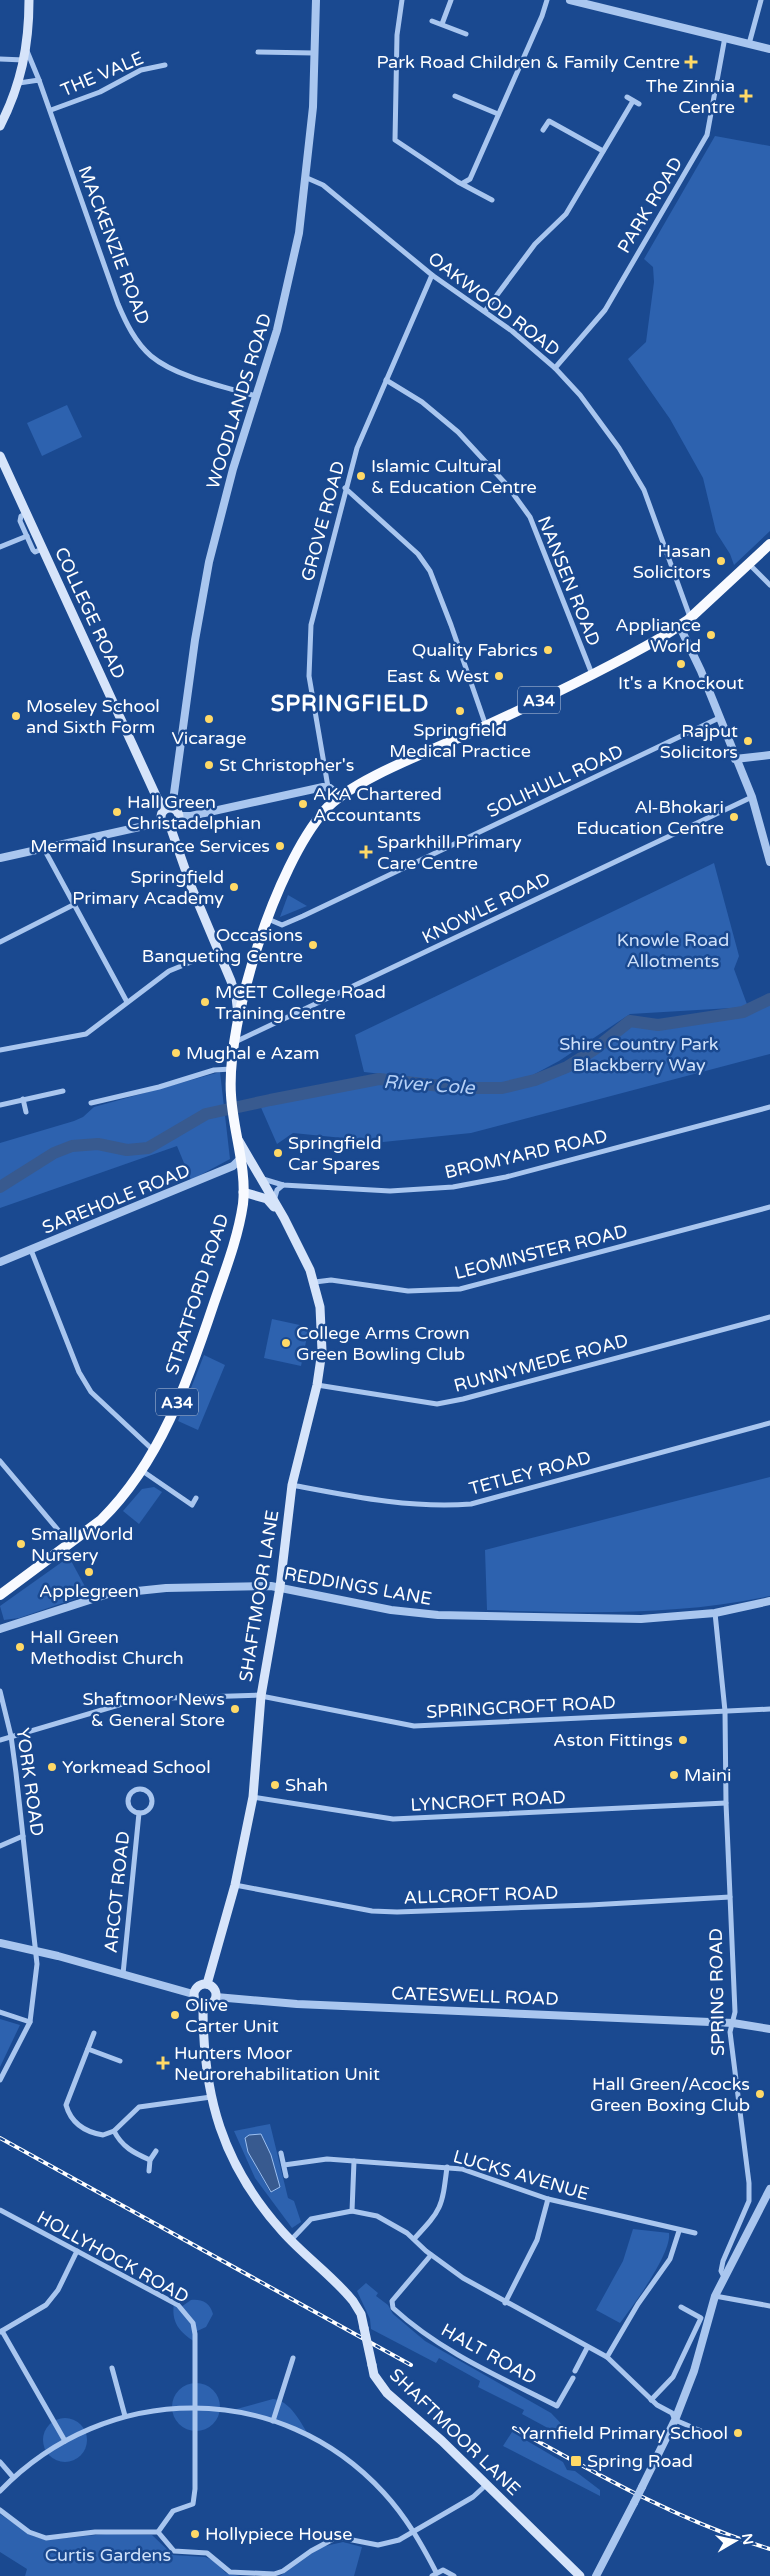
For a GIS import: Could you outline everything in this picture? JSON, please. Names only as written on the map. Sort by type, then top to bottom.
[{"type":"highway","name":"STRATFORD ROAD","points":[[0,1595],[101,1520],[115,1506],[154,1451],[173,1413],[210,1315],[232,1249],[243,1192],[232,1101],[231,1069],[238,1016],[268,919],[307,836],[324,810],[340,796],[403,763],[486,726],[592,674],[680,627],[770,544]]},
{"type":"main road","points":[[0,126],[19,83],[26,56],[29,0]]},
{"type":"main road","name":"COLLEGE ROAD","points":[[0,456],[158,798],[180,816]]},
{"type":"main road","points":[[169,808],[161,816],[218,951],[236,998],[238,1016]]},
{"type":"main road","points":[[166,824],[177,824],[180,816]]},
{"type":"main road","name":"SHAFTMOOR LANE","points":[[207,1984],[235,1885],[253,1797],[261,1696],[280,1586],[292,1485],[317,1385],[322,1351],[320,1307],[314,1282],[284,1218],[236,1138]]},
{"type":"main road","name":"SHAFTMOOR LANE","points":[[243,1192],[267,1199],[284,1218]]},
{"type":"main road","points":[[207,1984],[214,1990],[216,1997],[212,2004],[203,2007],[196,2004],[193,1994],[199,1985],[207,1984]]},
{"type":"main road","name":"SHAFTMOOR LANE","points":[[203,2007],[203,2028],[212,2097],[224,2143],[235,2166],[263,2210],[291,2240],[348,2294],[361,2314],[374,2375],[387,2393],[487,2484],[575,2574]]},
{"type":"street","name":"WOODLANDS ROAD","points":[[169,808],[209,562],[230,478],[277,330],[289,280],[307,178],[313,107],[316,0]]},
{"type":"street","points":[[402,0],[397,34],[394,135],[398,144],[492,200]]},
{"type":"street","points":[[442,24],[451,0]]},
{"type":"street","points":[[463,184],[470,179],[542,16],[547,0]]},
{"type":"street","points":[[570,0],[587,2],[770,50]]},
{"type":"street","points":[[749,44],[761,0]]},
{"type":"street","points":[[432,21],[466,34]]},
{"type":"street","name":"PARK ROAD","points":[[555,368],[605,310],[707,135],[725,37]]},
{"type":"street","points":[[258,52],[314,53]]},
{"type":"street","points":[[0,59],[26,56]]},
{"type":"street","name":"MACKENZIE ROAD","points":[[26,56],[39,80],[118,304],[126,324],[138,342],[152,356],[172,368],[256,396]]},
{"type":"street","name":"THE VALE","points":[[50,110],[95,94],[141,70],[165,65]]},
{"type":"street","points":[[19,83],[39,80]]},
{"type":"street","points":[[455,96],[498,114]]},
{"type":"street","points":[[627,96],[639,104]]},
{"type":"street","points":[[485,311],[535,244],[566,214],[633,101]]},
{"type":"street","points":[[543,130],[549,121],[603,151]]},
{"type":"street","name":"OAKWOOD ROAD","points":[[307,178],[323,185],[432,275],[485,311],[555,368],[580,394],[619,448],[644,490],[691,618]]},
{"type":"street","name":"GROVE ROAD","points":[[328,787],[309,676],[308,647],[315,606],[357,448],[432,275]]},
{"type":"street","name":"NANSEN ROAD","points":[[386,380],[422,402],[458,432],[506,484],[530,517],[592,674]]},
{"type":"street","points":[[345,488],[418,554],[430,571],[452,625],[486,726]]},
{"type":"street","points":[[26,514],[20,518],[27,536],[35,552],[42,549]]},
{"type":"street","points":[[0,547],[27,536]]},
{"type":"street","points":[[749,564],[770,585]]},
{"type":"street","points":[[680,627],[701,671],[752,797],[770,862]]},
{"type":"street","name":"SOLIHULL ROAD","points":[[268,919],[282,925],[303,916],[719,718]]},
{"type":"street","points":[[736,759],[770,755]]},
{"type":"street","points":[[180,816],[191,816],[328,787],[340,796]]},
{"type":"street","name":"KNOWLE ROAD","points":[[233,1043],[245,1040],[752,797]]},
{"type":"street","points":[[0,858],[43,847],[166,824]]},
{"type":"street","points":[[43,847],[127,1002]]},
{"type":"street","points":[[0,942],[73,905]]},
{"type":"street","points":[[0,1050],[86,1034],[169,971],[218,951]]},
{"type":"street","points":[[91,1104],[159,1088],[214,1070],[231,1069]]},
{"type":"street","points":[[0,1105],[63,1091]]},
{"type":"street","points":[[23,1099],[26,1112]]},
{"type":"street","name":"BROMYARD ROAD","points":[[262,1179],[283,1185],[390,1191],[453,1186],[506,1177],[770,1107]]},
{"type":"street","name":"SAREHOLE ROAD","points":[[0,1262],[233,1166],[240,1159]]},
{"type":"street","points":[[274,1201],[277,1190],[283,1185]]},
{"type":"street","name":"LEOMINSTER ROAD","points":[[314,1282],[331,1280],[408,1291],[460,1288],[770,1207]]},
{"type":"street","points":[[31,1250],[79,1372],[91,1392],[154,1451]]},
{"type":"street","name":"RUNNYMEDE ROAD","points":[[317,1385],[437,1404],[463,1399],[770,1317]]},
{"type":"street","name":"TETLEY ROAD","points":[[292,1485],[377,1499],[448,1506],[471,1504],[770,1423]]},
{"type":"street","points":[[0,1461],[69,1543]]},
{"type":"street","points":[[141,1470],[192,1505],[196,1498]]},
{"type":"street","name":"REDDINGS LANE","points":[[1,1628],[108,1594],[166,1588],[280,1586],[391,1610],[438,1615],[641,1619],[715,1613],[770,1601]]},
{"type":"street","name":"SPRING ROAD","points":[[596,2576],[675,2420],[694,2370],[715,2296],[724,2277],[721,2271],[723,2261],[749,2201],[749,2183],[730,2032],[735,2012],[726,1803],[725,1711],[715,1613]]},
{"type":"street","name":"YORK ROAD","points":[[0,1691],[11,1736],[35,1952],[35,1986],[30,2022],[0,2080]]},
{"type":"street","name":"SPRINGCROFT ROAD","points":[[0,1740],[139,1699],[261,1696],[414,1726],[770,1709]]},
{"type":"street","name":"ARCOT ROAD","points":[[142,1789],[150,1793],[153,1802],[148,1811],[139,1813],[131,1809],[128,1800],[132,1792],[142,1789]]},
{"type":"street","name":"LYNCROFT ROAD","points":[[253,1797],[394,1819],[726,1803]]},
{"type":"street","name":"ARCOT ROAD","points":[[123,1974],[139,1813]]},
{"type":"street","points":[[0,1846],[23,1836]]},
{"type":"street","name":"ALLCROFT ROAD","points":[[235,1885],[372,1911],[397,1912],[590,1905],[730,1897]]},
{"type":"street","points":[[0,1943],[193,1994]]},
{"type":"street","name":"CATESWELL ROAD","points":[[216,1997],[297,2004],[733,2023],[770,2029]]},
{"type":"street","points":[[0,2012],[30,2022]]},
{"type":"street","points":[[94,2033],[66,2105],[72,2121],[95,2134],[103,2135],[114,2131],[139,2107],[212,2097]]},
{"type":"street","points":[[88,2049],[120,2061]]},
{"type":"street","points":[[114,2131],[119,2142],[150,2160]]},
{"type":"street","points":[[150,2171],[150,2160],[156,2151]]},
{"type":"street","points":[[282,2153],[286,2176]]},
{"type":"street","name":"LUCKS AVENUE","points":[[284,2165],[313,2159],[447,2167],[462,2170],[548,2199],[679,2231],[695,2233]]},
{"type":"street","points":[[352,2211],[354,2161]]},
{"type":"street","points":[[414,2239],[436,2215],[442,2203],[447,2167]]},
{"type":"street","points":[[724,2277],[770,2189]]},
{"type":"street","points":[[505,2303],[537,2240],[548,2199]]},
{"type":"street","name":"HOLLYHOCK ROAD","points":[[0,2210],[178,2305],[187,2313],[193,2323],[195,2334],[195,2408],[192,2504],[173,2511],[158,2532]]},
{"type":"street","points":[[291,2240],[312,2219],[352,2211],[377,2216],[414,2239],[431,2255],[463,2278],[587,2348],[607,2357],[651,2400],[672,2413],[675,2420],[701,2431]]},
{"type":"street","points":[[607,2357],[638,2304],[670,2259],[679,2231]]},
{"type":"street","points":[[65,2441],[1,2331],[46,2305],[58,2290],[77,2252]]},
{"type":"street","name":"HALT ROAD","points":[[431,2255],[394,2298],[392,2301],[393,2308],[455,2355],[557,2406],[573,2378]]},
{"type":"street","points":[[715,2296],[770,2306]]},
{"type":"street","points":[[651,2400],[673,2377],[700,2318],[681,2307]]},
{"type":"street","points":[[575,2371],[587,2348]]},
{"type":"street","points":[[273,2421],[293,2358]]},
{"type":"street","points":[[112,2368],[125,2416]]},
{"type":"street","points":[[0,2491],[14,2477],[65,2441],[88,2429],[125,2416],[170,2408],[237,2410],[273,2421],[310,2438],[346,2460],[383,2492],[415,2531],[434,2574],[447,2570],[454,2576]]},
{"type":"street","points":[[0,2462],[14,2477]]},
{"type":"street","points":[[0,2510],[30,2532],[46,2538],[94,2532],[158,2532],[174,2551],[207,2554],[230,2572],[255,2575],[274,2574],[283,2571],[311,2551],[337,2537],[383,2545],[415,2531],[473,2496],[487,2484]]},
{"type":"green space","points":[[715,136],[770,146],[770,531],[734,565],[730,554],[716,532],[703,478],[670,419],[628,359],[646,342],[654,282],[653,267],[644,259]]},
{"type":"green space","points":[[67,405],[82,437],[42,456],[27,423]]},
{"type":"green space","name":"Knowle Road Allotments","points":[[714,863],[739,956],[734,969],[748,1007],[630,1014],[559,1061],[531,1076],[501,1084],[456,1082],[364,1072],[355,1035]]},
{"type":"green space","points":[[288,895],[307,906],[280,917]]},
{"type":"green space","name":"Shire Country Park Blackberry Way","points":[[770,999],[770,1054],[471,1133],[383,1142],[293,1133],[277,1144],[259,1103],[379,1079],[458,1088],[502,1088],[535,1080],[567,1067],[595,1049],[630,1021],[658,1025],[743,1012]]},
{"type":"green space","points":[[220,1072],[230,1159],[191,1180],[177,1146],[0,1208],[0,1143],[74,1121],[83,1117],[94,1107]]},
{"type":"green space","name":"College Arms Crown Green Bowling Club","points":[[272,1319],[309,1327],[301,1366],[264,1358]]},
{"type":"green space","points":[[204,1355],[225,1365],[198,1430],[178,1421]]},
{"type":"green space","points":[[770,1477],[770,1596],[700,1607],[629,1612],[487,1610],[485,1550]]},
{"type":"green space","points":[[154,1487],[162,1492],[139,1524],[123,1511],[142,1489]]},
{"type":"green space","points":[[69,1557],[89,1594],[19,1618],[4,1620],[0,1606]]},
{"type":"green space","points":[[0,2019],[20,2025],[0,2067]]},
{"type":"green space","points":[[270,2124],[288,2198],[294,2201],[301,2222],[292,2228],[255,2178],[234,2131]],"holes":[[[248,2152],[271,2155],[280,2187],[270,2192]]]},
{"type":"green space","points":[[633,2229],[669,2233],[668,2242],[658,2266],[634,2305],[620,2323],[596,2310],[623,2261]]},
{"type":"green space","points":[[366,2283],[378,2293],[376,2296],[388,2305],[393,2314],[425,2341],[551,2413],[574,2437],[568,2439],[522,2414],[524,2410],[478,2387],[480,2381],[439,2358],[436,2363],[371,2329],[370,2319],[357,2291]]},
{"type":"green space","points":[[191,2300],[199,2300],[205,2303],[210,2307],[213,2314],[206,2327],[195,2332],[195,2342],[177,2326],[173,2310],[174,2303],[181,2307]]},
{"type":"green space","points":[[196,2383],[205,2385],[213,2390],[218,2398],[220,2407],[218,2416],[213,2424],[205,2429],[196,2431],[187,2429],[179,2424],[174,2416],[172,2407],[174,2398],[179,2390],[187,2385]]},
{"type":"green space","points":[[273,2399],[279,2400],[290,2408],[310,2438],[273,2421],[233,2410]]},
{"type":"green space","points":[[65,2418],[77,2422],[83,2428],[87,2440],[83,2452],[77,2458],[65,2462],[53,2458],[47,2452],[43,2440],[47,2428],[53,2422]]},
{"type":"green space","points":[[512,2432],[563,2462],[567,2470],[575,2471],[600,2490],[600,2496],[503,2446]]},
{"type":"green space","name":"Curtis Gardens","points":[[0,2514],[33,2536],[46,2540],[106,2534],[152,2535],[173,2555],[205,2557],[213,2560],[226,2573],[240,2576],[25,2576],[27,2569],[0,2552]]},
{"type":"green space","points":[[343,2542],[362,2547],[354,2576],[280,2576],[321,2547]]},
{"type":"shaded area","points":[[261,2134],[271,2155],[280,2187],[271,2192],[248,2152],[245,2138],[249,2135]]},
{"type":"waterway","name":"River Cole","points":[[0,1187],[54,1153],[72,1146],[98,1144],[127,1150],[148,1148],[206,1114],[270,1100],[379,1079],[458,1088],[502,1088],[535,1080],[567,1067],[595,1049],[630,1021],[658,1025],[743,1012],[770,999]]},
{"type":"railway","points":[[0,2138],[411,2365]]},
{"type":"railway","points":[[514,2428],[607,2479],[671,2511],[736,2538],[770,2549]]},
{"type":"place","name":"Park Road Children & Family Centre","points":[[691,62]]},
{"type":"place","name":"The Zinnia Centre","points":[[746,96]]},
{"type":"place","name":"Islamic Cultural & Education Centre","points":[[361,476]]},
{"type":"place","name":"Hasan Solicitors","points":[[721,561]]},
{"type":"place","name":"Appliance World","points":[[711,635]]},
{"type":"place","name":"Quality Fabrics","points":[[548,650]]},
{"type":"place","name":"It's a Knockout","points":[[681,664]]},
{"type":"place","name":"East & West","points":[[499,676]]},
{"type":"place","name":"Springfield Medical Practice","points":[[460,711]]},
{"type":"place","name":"Moseley School and Sixth Form","points":[[16,716]]},
{"type":"place","name":"Vicarage","points":[[209,719]]},
{"type":"place","name":"Rajput Solicitors","points":[[748,741]]},
{"type":"place","name":"St Christopher's","points":[[209,765]]},
{"type":"place","name":"AKA Chartered Accountants","points":[[303,804]]},
{"type":"place","name":"Hall Green Christadelphian","points":[[117,812]]},
{"type":"place","name":"Al-Bhokari Education Centre","points":[[734,817]]},
{"type":"place","name":"Mermaid Insurance Services","points":[[280,846]]},
{"type":"place","name":"Sparkhill Primary Care Centre","points":[[366,852]]},
{"type":"place","name":"Springfield Primary Academy","points":[[234,887]]},
{"type":"place","name":"Occasions Banqueting Centre","points":[[313,945]]},
{"type":"place","name":"MCET College Road Training Centre","points":[[205,1002]]},
{"type":"place","name":"Mughal e Azam","points":[[176,1053]]},
{"type":"place","name":"Springfield Car Spares","points":[[278,1153]]},
{"type":"place","name":"College Arms Crown Green Bowling Club","points":[[286,1343]]},
{"type":"place","name":"Small World Nursery","points":[[21,1544]]},
{"type":"place","name":"Applegreen","points":[[89,1572]]},
{"type":"place","name":"Hall Green Methodist Church","points":[[20,1647]]},
{"type":"place","name":"Shaftmoor News & General Store","points":[[235,1709]]},
{"type":"place","name":"Aston Fittings","points":[[683,1740]]},
{"type":"place","name":"Yorkmead School","points":[[52,1767]]},
{"type":"place","name":"Maini","points":[[674,1775]]},
{"type":"place","name":"Shah","points":[[275,1785]]},
{"type":"place","name":"Olive Carter Unit","points":[[175,2015]]},
{"type":"place","name":"Hunters Moor Neurorehabilitation Unit","points":[[163,2063]]},
{"type":"place","name":"Hall Green/Acocks Green Boxing Club","points":[[760,2094]]},
{"type":"place","name":"Yarnfield Primary School","points":[[738,2433]]},
{"type":"place","name":"Spring Road","points":[[576,2461]]},
{"type":"place","name":"Hollypiece House","points":[[195,2534]]},
{"type":"district","name":"SPRINGFIELD","points":[[350,703]]}]
